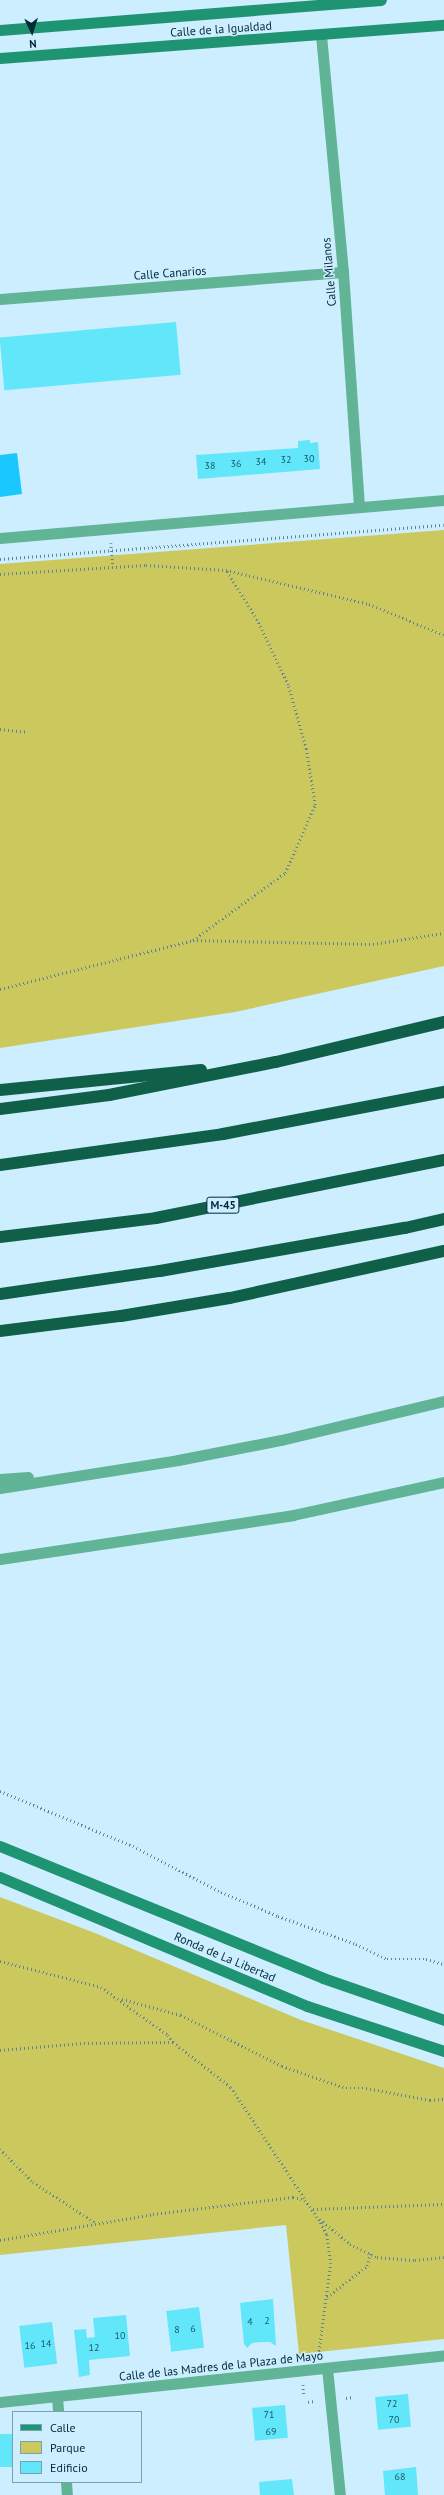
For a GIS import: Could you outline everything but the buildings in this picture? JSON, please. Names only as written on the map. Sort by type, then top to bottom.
[{"type":"highway","points":[[0,1109],[109,1095],[276,1062],[444,1022]]},
{"type":"highway","points":[[0,1090],[276,1062]]},
{"type":"highway","points":[[0,1165],[223,1134],[444,1092]]},
{"type":"highway","name":"M-45","points":[[0,1237],[156,1218],[444,1160]]},
{"type":"highway","points":[[0,1294],[160,1271],[444,1219]]},
{"type":"highway","points":[[0,1331],[230,1298],[444,1251]]},
{"type":"main road","name":"Calle de la Igualdad","points":[[0,30],[381,0]]},
{"type":"main road","name":"Calle de la Igualdad","points":[[0,58],[444,25]]},
{"type":"main road","name":"Ronda de La Libertad","points":[[0,1846],[323,1978],[444,2020]]},
{"type":"main road","name":"Ronda de La Libertad","points":[[0,1877],[307,2006],[444,2051]]},
{"type":"street","name":"Calle Milanos","points":[[321,35],[343,272],[359,506]]},
{"type":"street","name":"Calle Canarios","points":[[0,299],[343,272]]},
{"type":"street","points":[[0,538],[359,506],[444,500]]},
{"type":"street","points":[[0,1336],[36,1327]]},
{"type":"street","points":[[0,1488],[82,1473],[178,1460],[281,1440],[444,1401]]},
{"type":"street","points":[[0,1479],[82,1473]]},
{"type":"street","points":[[0,1559],[293,1515],[444,1482]]},
{"type":"street","name":"Calle de las Madres de la Plaza de Mayo","points":[[0,2402],[444,2355]]},
{"type":"street","points":[[327,2368],[340,2495]]},
{"type":"street","points":[[57,2396],[58,2411]]},
{"type":"street","points":[[66,2483],[67,2495]]},
{"type":"path","points":[[0,559],[444,525]]},
{"type":"path","points":[[111,543],[113,567]]},
{"type":"path","points":[[0,574],[146,565],[226,570],[369,604],[444,635]]},
{"type":"path","points":[[193,940],[285,873],[314,805],[306,749],[288,685],[257,620],[226,570]]},
{"type":"path","points":[[0,729],[28,732]]},
{"type":"path","points":[[0,989],[193,940],[373,944],[444,933]]},
{"type":"path","points":[[0,1791],[133,1846],[221,1892],[278,1916],[356,1944],[388,1959],[426,1959],[444,1964]]},
{"type":"path","points":[[0,1961],[101,1987],[168,2035],[173,2042],[231,2087],[319,2219],[327,2235],[331,2263],[319,2354]]},
{"type":"path","points":[[119,1999],[181,2015],[282,2066],[346,2088],[366,2088],[430,2100],[444,2100]]},
{"type":"path","points":[[0,2050],[84,2043],[173,2042]]},
{"type":"path","points":[[0,2149],[33,2182],[96,2224]]},
{"type":"path","points":[[0,2240],[96,2224],[293,2197],[305,2200]]},
{"type":"path","points":[[312,2209],[444,2204]]},
{"type":"path","points":[[319,2219],[350,2244],[377,2257],[415,2260],[444,2257]]},
{"type":"path","points":[[326,2298],[367,2266],[370,2253]]},
{"type":"green space","points":[[444,530],[444,966],[235,1012],[0,1048],[0,564]]},
{"type":"green space","points":[[0,1897],[95,1933],[301,2020],[444,2068],[444,2339],[299,2354],[286,2225],[0,2255]]},
{"type":"water","points":[[17,453],[22,494],[0,497],[0,455]]}]
